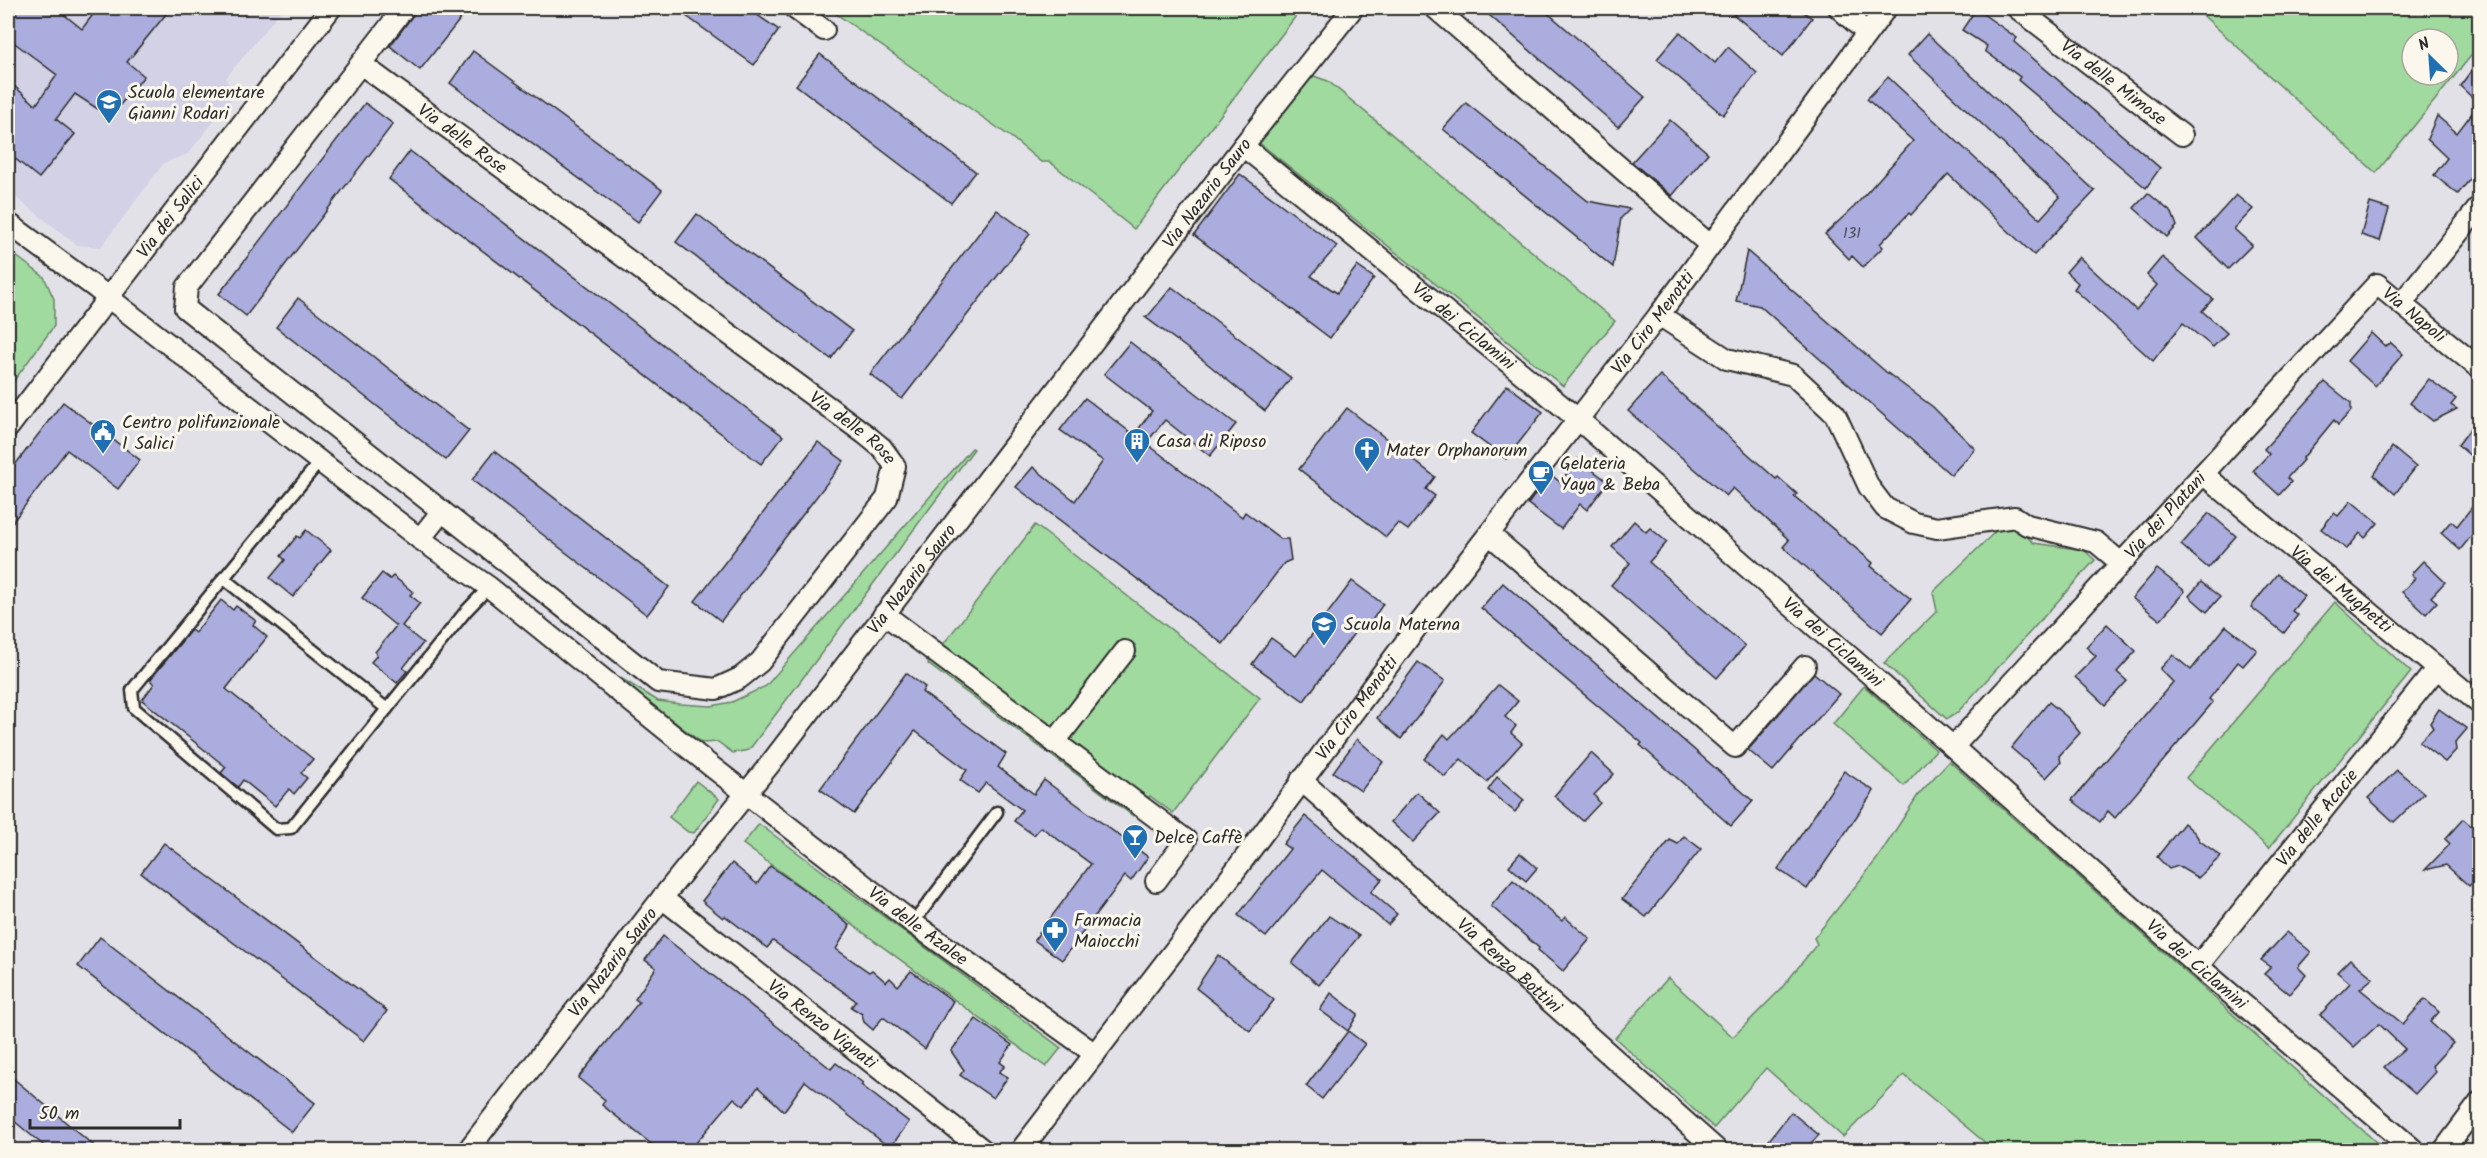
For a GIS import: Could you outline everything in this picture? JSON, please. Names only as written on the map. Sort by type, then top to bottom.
[{"type":"street","name":"Via dei Salici","points":[[8,428],[331,8]]},
{"type":"street","name":"Via delle Rose","points":[[361,64],[865,434],[882,448],[895,466],[887,498],[760,662],[740,678],[716,689],[658,682],[185,308],[187,288],[404,8]]},
{"type":"street","points":[[794,8],[824,30]]},
{"type":"street","name":"Via Nazario Sauro","points":[[468,1150],[746,793],[1243,146],[1353,8]]},
{"type":"street","points":[[1435,8],[1710,245]]},
{"type":"street","points":[[1839,8],[1867,33]]},
{"type":"street","name":"Via Ciro Menotti","points":[[1021,1150],[1220,891],[1301,780],[1659,315],[1886,8]]},
{"type":"street","name":"Via delle Mimose","points":[[2017,8],[2182,135]]},
{"type":"street","name":"Via dei Ciclamini","points":[[1243,146],[1579,420],[1953,747],[2198,966],[2414,1150]]},
{"type":"street","points":[[2401,304],[2480,206]]},
{"type":"street","points":[[8,223],[108,297],[420,538],[489,587],[746,793]]},
{"type":"street","name":"Via Napoli","points":[[2377,284],[2480,369]]},
{"type":"street","name":"Via dei Platani","points":[[1953,747],[2377,284]]},
{"type":"street","points":[[1659,315],[1727,359],[1793,375],[1835,414],[1869,487],[1885,508],[1914,523],[1937,528],[2015,517],[2027,525],[2096,542],[2121,563]]},
{"type":"street","name":"Via dei Mughetti","points":[[2204,474],[2480,704]]},
{"type":"street","points":[[420,538],[442,511]]},
{"type":"street","name":"Via dei Ciclamini","points":[[1489,534],[1735,747],[1805,666]]},
{"type":"street","points":[[884,614],[1054,744],[1186,840],[1156,881]]},
{"type":"street","points":[[1054,744],[1125,651]]},
{"type":"street","name":"Via delle Acacie","points":[[2198,966],[2436,668]]},
{"type":"street","name":"Via Renzo Bottini","points":[[1301,780],[1717,1150]]},
{"type":"street","name":"Via delle Azalee","points":[[746,793],[913,922],[1095,1054]]},
{"type":"street","name":"Via Renzo Vignati","points":[[662,898],[983,1150]]},
{"type":"street","points":[[2444,1150],[2480,1102]]},
{"type":"lane","points":[[320,461],[132,690],[134,708],[276,829],[291,828],[466,611],[489,587]]},
{"type":"lane","points":[[223,578],[387,709]]},
{"type":"lane","points":[[913,922],[997,812]]},
{"type":"shaded area","name":"Scuola elementare Gianni Rodari","points":[[8,8],[283,8],[226,78],[233,97],[188,154],[164,163],[101,247],[77,245],[14,196],[8,195]]},
{"type":"green space","points":[[828,8],[1302,8],[1134,229],[1050,162],[1041,162],[1012,138]]},
{"type":"green space","points":[[2195,8],[2479,8],[2479,46],[2460,69],[2460,27],[2400,27],[2400,87],[2446,87],[2376,173]]},
{"type":"green space","points":[[1305,73],[1328,81],[1615,321],[1563,386],[1253,138]]},
{"type":"green space","points":[[8,250],[44,277],[54,299],[54,326],[8,389]]},
{"type":"green space","points":[[972,448],[974,449],[749,750],[733,753],[718,742],[702,743],[606,669],[658,701],[680,704],[711,706],[732,702],[766,686]]},
{"type":"green space","points":[[2003,524],[2021,531],[2034,543],[2084,550],[2095,560],[1957,713],[1947,719],[1884,663],[1937,611],[1933,592]]},
{"type":"green space","points":[[1035,525],[1260,698],[1173,813],[1150,796],[1133,816],[928,664]]},
{"type":"green space","points":[[2335,602],[2411,672],[2269,848],[2186,778]]},
{"type":"green space","points":[[1864,686],[1936,750],[1904,786],[1833,724]]},
{"type":"green space","points":[[1949,761],[2385,1150],[1994,1150],[1904,1075],[1843,1137],[1766,1068],[1714,1128],[1615,1038],[1668,978],[1733,1037],[1780,990],[1817,944],[1814,938],[1877,859],[1918,795]]},
{"type":"green space","points":[[696,781],[719,799],[694,833],[688,832],[669,817]]},
{"type":"green space","points":[[759,824],[1061,1048],[1046,1067],[743,844]]},
{"type":"building","points":[[19,8],[56,8],[82,29],[98,8],[171,8],[127,62],[144,76],[110,117],[75,94],[56,119],[75,134],[39,178],[8,153],[8,81],[36,105],[57,75],[8,38],[8,23]]},
{"type":"building","points":[[416,8],[469,8],[420,70],[390,46]]},
{"type":"building","points":[[675,8],[747,8],[779,30],[754,65]]},
{"type":"building","points":[[1481,8],[1542,8],[1645,97],[1618,127]]},
{"type":"building","points":[[1726,8],[1798,8],[1812,18],[1783,56]]},
{"type":"building","points":[[1976,9],[2017,38],[2014,42],[2160,168],[2146,188],[2018,80],[2020,77],[1985,51],[1987,46],[1962,30]]},
{"type":"building","points":[[1680,32],[1715,63],[1728,47],[1757,73],[1723,115],[1657,59]]},
{"type":"building","points":[[1927,34],[2095,191],[2034,255],[1948,174],[1911,215],[1909,213],[1880,244],[1883,247],[1863,267],[1852,256],[1849,259],[1825,234],[1854,207],[1913,141],[1867,99],[1888,77],[2040,219],[2060,197],[1908,55]]},
{"type":"building","points":[[473,51],[662,190],[638,222],[450,83]]},
{"type":"building","points":[[820,54],[976,172],[951,203],[796,85]]},
{"type":"building","points":[[2480,59],[2480,167],[2458,194],[2434,175],[2447,158],[2427,139],[2437,116],[2457,133],[2479,104],[2460,86]]},
{"type":"building","points":[[365,103],[393,124],[246,316],[219,294]]},
{"type":"building","points":[[1466,103],[1588,201],[1630,209],[1621,218],[1613,267],[1443,129]]},
{"type":"building","points":[[1670,120],[1708,153],[1672,196],[1632,162]]},
{"type":"building","points":[[410,151],[783,436],[761,464],[389,179]]},
{"type":"building","points":[[1240,174],[1337,246],[1311,276],[1337,293],[1357,266],[1374,278],[1330,338],[1194,235]]},
{"type":"building","points":[[2148,193],[2172,213],[2177,226],[2167,237],[2134,208]]},
{"type":"building","points":[[2236,195],[2253,209],[2234,229],[2252,245],[2228,269],[2197,238]]},
{"type":"building","points":[[2370,203],[2389,209],[2380,241],[2361,235]]},
{"type":"building","points":[[997,210],[1030,234],[902,399],[870,374]]},
{"type":"building","points":[[697,214],[852,331],[831,359],[676,242]]},
{"type":"building","points":[[1747,251],[1886,372],[1933,407],[1975,449],[1951,475],[1760,306],[1736,301]]},
{"type":"building","points":[[2079,257],[2136,310],[2157,285],[2147,275],[2162,257],[2213,299],[2202,311],[2227,333],[2213,347],[2183,323],[2153,361],[2074,289],[2078,283],[2066,272]]},
{"type":"building","points":[[1172,287],[1291,378],[1265,411],[1203,360],[1145,317]]},
{"type":"building","points":[[298,298],[469,431],[446,460],[276,327]]},
{"type":"building","points":[[2371,333],[2385,346],[2391,343],[2403,354],[2375,386],[2347,361]]},
{"type":"building","name":"Casa di Riposo","points":[[1130,342],[1236,424],[1210,456],[1165,420],[1146,443],[1242,517],[1245,512],[1281,539],[1288,539],[1291,560],[1284,563],[1223,644],[1016,487],[1033,467],[1075,501],[1103,461],[1060,430],[1085,398],[1134,435],[1152,411],[1104,374]]},
{"type":"building","points":[[1660,375],[1776,479],[1778,477],[1797,494],[1794,496],[1873,563],[1871,566],[1911,599],[1882,633],[1783,547],[1789,540],[1733,488],[1726,496],[1628,411]]},
{"type":"building","points":[[2429,379],[2456,399],[2451,405],[2457,409],[2433,421],[2410,403]]},
{"type":"building","points":[[2325,382],[2351,403],[2351,411],[2338,425],[2334,420],[2287,478],[2291,482],[2279,495],[2253,471],[2269,454],[2264,449]]},
{"type":"building","points":[[1507,385],[1543,412],[1506,459],[1471,433]]},
{"type":"building","name":"Centro polifunzionale I Salici","points":[[63,402],[140,460],[118,489],[67,450],[8,528],[8,474]]},
{"type":"building","name":"Mater Orphanorum","points":[[1347,408],[1435,477],[1426,489],[1435,496],[1408,530],[1398,523],[1386,537],[1299,469]]},
{"type":"building","points":[[2480,416],[2480,464],[2458,445]]},
{"type":"building","points":[[818,442],[844,461],[721,621],[695,601]]},
{"type":"building","points":[[2392,447],[2416,467],[2395,494],[2374,475]]},
{"type":"building","points":[[494,451],[669,587],[647,615],[472,480]]},
{"type":"building","points":[[1578,459],[1608,482],[1587,510],[1580,504],[1561,529],[1528,504],[1550,474],[1560,482]]},
{"type":"building","points":[[2480,497],[2480,540],[2472,535],[2460,550],[2441,533],[2451,521],[2457,526]]},
{"type":"building","points":[[2351,501],[2378,523],[2365,538],[2360,533],[2347,549],[2321,529],[2334,513],[2338,516]]},
{"type":"building","points":[[2209,513],[2236,536],[2208,568],[2181,545]]},
{"type":"building","points":[[1634,521],[1646,532],[1650,528],[1667,542],[1649,562],[1745,646],[1717,678],[1611,585],[1630,563],[1612,547]]},
{"type":"building","points":[[306,530],[331,550],[293,597],[270,578],[285,560],[281,556],[297,536],[300,538]]},
{"type":"building","points":[[2423,561],[2445,582],[2431,597],[2437,602],[2426,614],[2402,592],[2415,578],[2411,574]]},
{"type":"building","points":[[2157,569],[2185,591],[2160,620],[2132,598]]},
{"type":"building","points":[[382,573],[390,579],[393,576],[413,592],[410,595],[420,603],[402,626],[423,643],[403,668],[407,671],[397,683],[371,662],[377,655],[375,652],[396,626],[362,598]]},
{"type":"building","points":[[2277,574],[2304,596],[2292,611],[2298,615],[2284,633],[2251,607]]},
{"type":"building","name":"Scuola Materna","points":[[1352,581],[1383,604],[1369,625],[1363,621],[1304,701],[1252,664],[1271,638],[1296,656]]},
{"type":"building","points":[[2201,582],[2220,597],[2207,612],[2189,596]]},
{"type":"building","points":[[1503,583],[1753,801],[1731,826],[1640,745],[1642,743],[1481,608]]},
{"type":"building","points":[[221,600],[233,610],[236,606],[256,621],[253,625],[267,637],[226,689],[313,759],[301,773],[307,778],[294,794],[289,789],[275,806],[243,780],[238,787],[221,773],[226,767],[142,700],[154,684],[150,680],[191,630],[195,633]]},
{"type":"building","points":[[2107,624],[2136,651],[2117,672],[2127,681],[2105,705],[2075,677],[2096,656],[2086,647]]},
{"type":"building","points":[[2226,626],[2257,650],[2243,666],[2238,662],[2209,699],[2213,702],[2115,818],[2108,811],[2100,822],[2072,800],[2173,682],[2160,669],[2173,655],[2191,670]]},
{"type":"building","points":[[1418,662],[1445,681],[1401,739],[1377,718]]},
{"type":"building","points":[[906,673],[925,687],[922,692],[1006,754],[998,767],[1034,794],[1044,780],[1148,857],[1131,881],[1125,876],[1062,960],[1034,940],[1091,864],[1041,827],[1034,835],[1014,821],[1022,810],[986,783],[978,793],[960,780],[967,770],[915,731],[854,814],[820,789]]},
{"type":"building","points":[[1814,673],[1839,694],[1773,771],[1748,750]]},
{"type":"building","points":[[1498,685],[1518,701],[1505,717],[1516,726],[1511,733],[1522,743],[1487,782],[1461,759],[1445,777],[1424,759],[1444,734],[1449,739]]},
{"type":"building","points":[[2049,702],[2067,717],[2080,733],[2059,756],[2061,762],[2046,778],[2011,748]]},
{"type":"building","points":[[2439,709],[2467,729],[2455,743],[2456,750],[2445,762],[2419,742],[2433,728],[2430,723]]},
{"type":"building","points":[[1357,739],[1383,762],[1361,791],[1333,772]]},
{"type":"building","points":[[1591,753],[1614,774],[1594,795],[1600,803],[1583,821],[1554,796]]},
{"type":"building","points":[[2397,770],[2424,793],[2394,822],[2368,798]]},
{"type":"building","points":[[1844,771],[1874,791],[1807,889],[1778,869]]},
{"type":"building","points":[[1497,777],[1524,800],[1515,812],[1488,790]]},
{"type":"building","points":[[1417,792],[1440,813],[1413,842],[1391,822]]},
{"type":"building","points":[[1305,816],[1382,879],[1371,892],[1397,914],[1388,925],[1322,870],[1266,937],[1238,915],[1290,849],[1283,844]]},
{"type":"building","points":[[2463,819],[2480,833],[2480,875],[2469,886],[2446,865],[2425,870],[2450,844],[2445,839]]},
{"type":"building","points":[[2184,823],[2200,841],[2221,856],[2198,878],[2178,866],[2169,869],[2157,857]]},
{"type":"building","points":[[1684,836],[1701,849],[1646,917],[1622,899],[1670,840],[1678,844]]},
{"type":"building","points":[[164,843],[387,1011],[364,1041],[141,873]]},
{"type":"building","points":[[1520,853],[1537,868],[1526,881],[1509,866]]},
{"type":"building","points":[[732,863],[757,884],[770,866],[820,901],[850,926],[836,949],[869,972],[872,970],[886,982],[890,978],[898,986],[911,971],[953,1001],[925,1049],[883,1017],[873,1030],[864,1022],[862,1014],[851,1007],[856,1001],[773,941],[767,948],[702,901]]},
{"type":"building","points":[[1513,880],[1562,921],[1565,917],[1590,939],[1563,971],[1491,906]]},
{"type":"building","points":[[1329,916],[1359,936],[1319,985],[1292,963]]},
{"type":"building","points":[[2287,932],[2311,952],[2298,967],[2306,975],[2289,994],[2264,974],[2271,967],[2261,960]]},
{"type":"building","points":[[663,936],[831,1069],[836,1063],[909,1122],[890,1148],[805,1081],[784,1111],[758,1087],[744,1106],[734,1098],[690,1150],[659,1150],[602,1105],[605,1100],[578,1078],[639,1002],[635,999],[656,968],[645,960]]},
{"type":"building","points":[[100,937],[315,1103],[292,1132],[78,966]]},
{"type":"building","points":[[1218,955],[1274,1000],[1250,1031],[1196,988]]},
{"type":"building","points":[[2350,959],[2373,978],[2360,989],[2403,1024],[2425,999],[2439,1012],[2430,1022],[2453,1043],[2432,1066],[2435,1072],[2415,1094],[2384,1067],[2405,1049],[2379,1024],[2354,1047],[2320,1015],[2350,983],[2337,972]]},
{"type":"building","points":[[1331,993],[1358,1014],[1348,1031],[1320,1010]]},
{"type":"building","points":[[976,1019],[1012,1045],[1000,1062],[1005,1066],[999,1072],[1008,1077],[993,1098],[960,1075],[964,1070],[951,1051]]},
{"type":"building","points":[[1348,1031],[1365,1044],[1322,1099],[1306,1086]]},
{"type":"building","points":[[8,1074],[99,1150],[49,1150],[8,1116]]},
{"type":"building","points":[[1791,1112],[1819,1135],[1804,1150],[1774,1150],[1766,1144]]},
{"type":"place","name":"Scuola elementare Gianni Rodari","points":[[109,125]]},
{"type":"place","name":"Centro polifunzionale I Salici","points":[[103,455]]},
{"type":"place","name":"Casa di Riposo","points":[[1137,464]]},
{"type":"place","name":"Mater Orphanorum","points":[[1367,473]]},
{"type":"place","name":"Gelateria Yaya & Beba","points":[[1541,496]]},
{"type":"place","name":"Scuola Materna","points":[[1324,647]]},
{"type":"place","name":"Delce Caffè","points":[[1135,860]]},
{"type":"place","name":"Farmacia Maiocchi","points":[[1055,953]]}]
